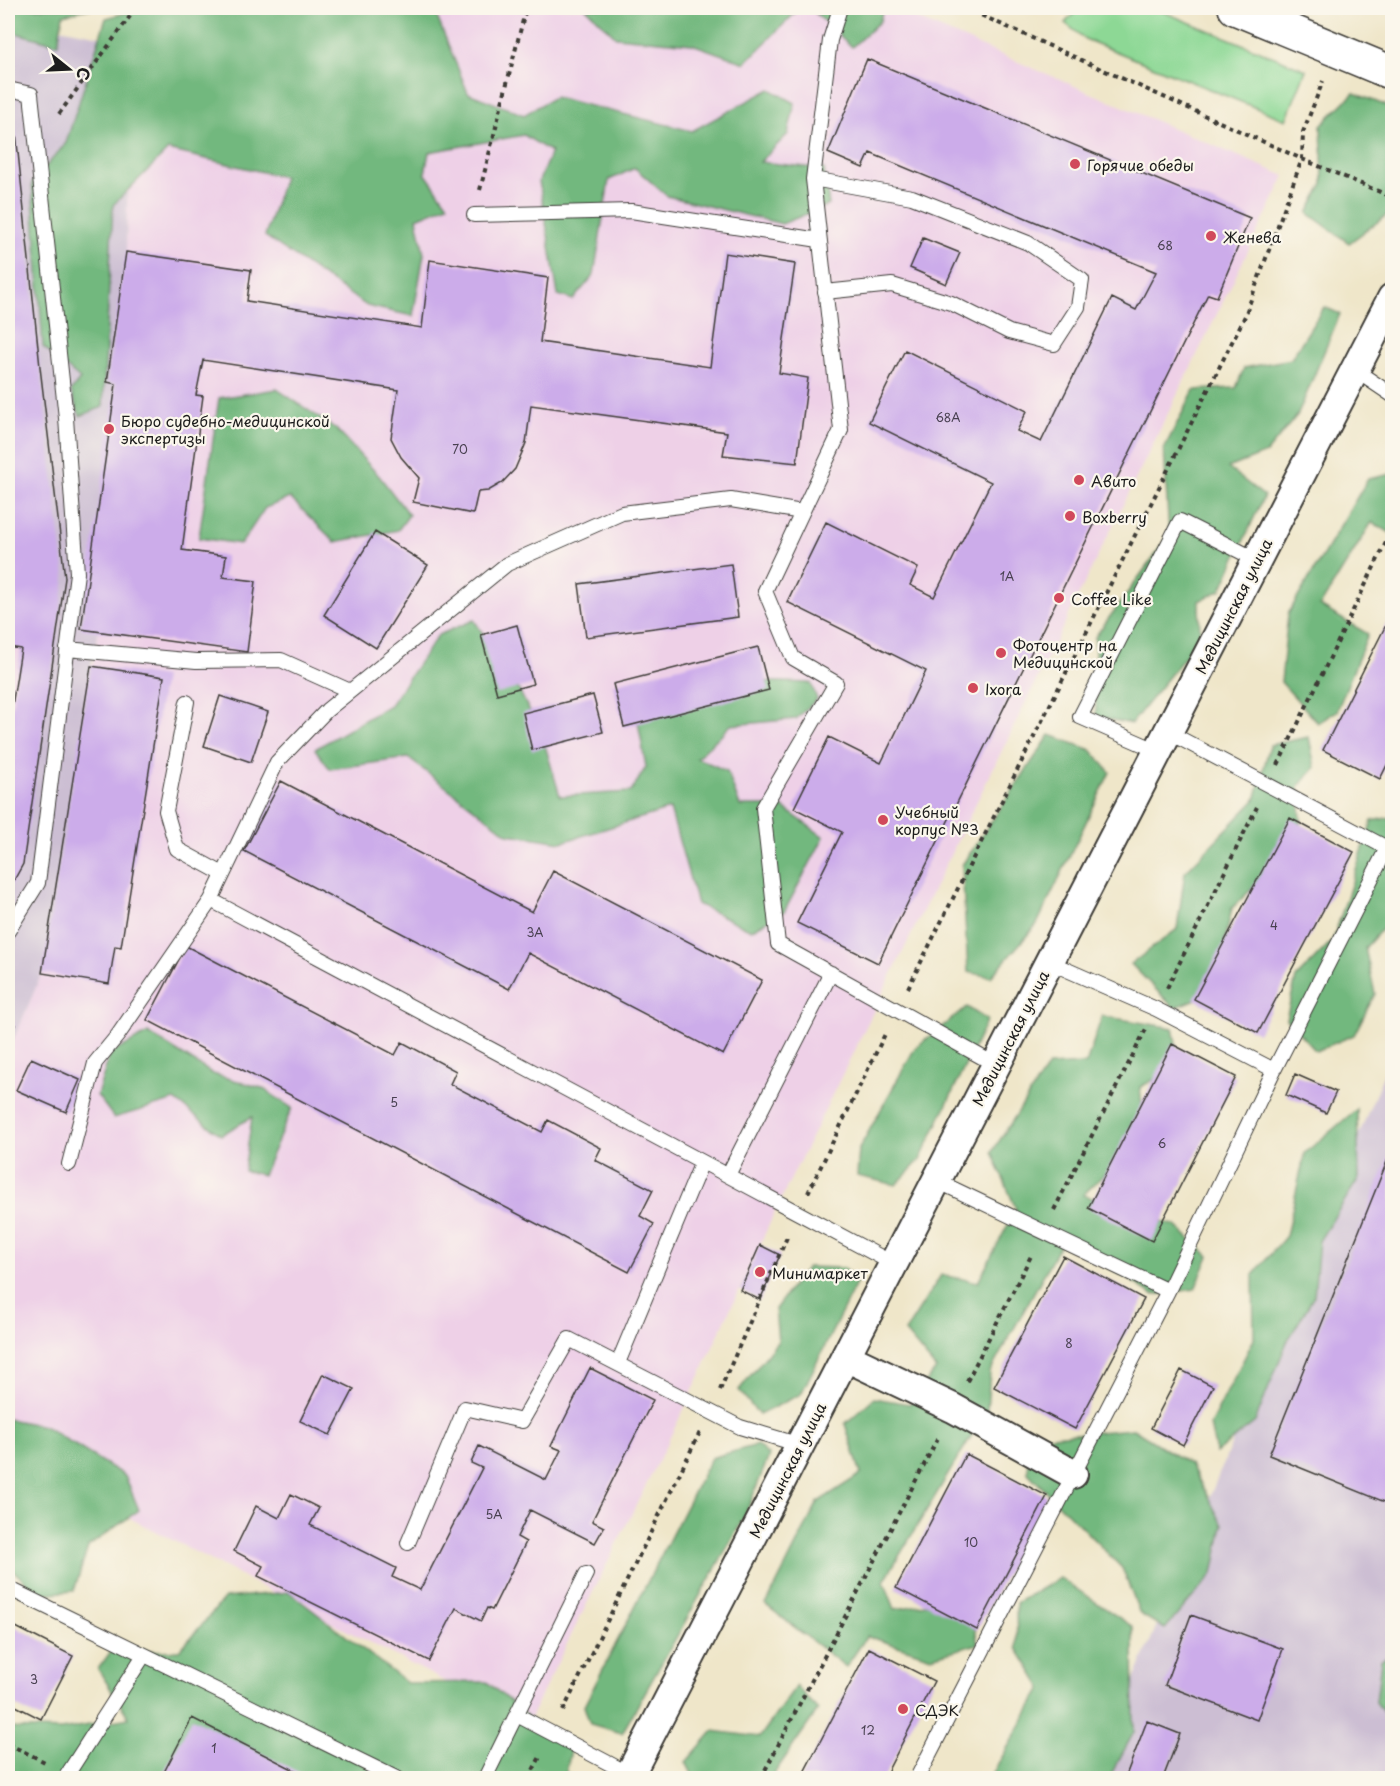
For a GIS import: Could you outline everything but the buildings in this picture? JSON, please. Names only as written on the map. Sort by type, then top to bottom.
[{"type":"main road","points":[[1235,8],[1392,73]]},
{"type":"street","name":"Медицинская улица","points":[[632,1777],[800,1445],[1392,297]]},
{"type":"street","points":[[846,1357],[953,1408],[1073,1474]]},
{"type":"lane","points":[[840,8],[830,40],[813,179],[841,430],[765,591],[793,658],[836,683],[763,808],[778,944],[996,1065]]},
{"type":"lane","points":[[8,89],[31,94],[66,418],[77,573],[38,883],[8,931]]},
{"type":"lane","points":[[813,179],[912,197],[1028,243],[1082,280],[1078,307],[1054,344],[1009,332],[951,303],[892,285],[825,292]]},
{"type":"lane","points":[[474,215],[631,211],[819,240]]},
{"type":"lane","points":[[1355,370],[1392,395]]},
{"type":"lane","points":[[69,1164],[95,1063],[118,1035],[211,900],[277,762],[327,710],[507,564],[622,513],[731,500],[802,512]]},
{"type":"lane","points":[[916,1779],[1168,1291],[1274,1070],[1390,846],[1268,786],[1163,742],[1080,717],[1180,521],[1257,560]]},
{"type":"lane","points":[[67,649],[196,661],[281,660],[350,691]]},
{"type":"lane","points":[[187,702],[166,811],[177,849],[223,874]]},
{"type":"lane","points":[[211,900],[894,1264]]},
{"type":"lane","points":[[1049,962],[1156,1010],[1274,1070]]},
{"type":"lane","points":[[728,1175],[831,973]]},
{"type":"lane","points":[[618,1363],[702,1162]]},
{"type":"lane","points":[[937,1181],[1042,1233],[1168,1291]]},
{"type":"lane","points":[[408,1543],[465,1408],[522,1421],[569,1339],[740,1427],[800,1445]]},
{"type":"lane","points":[[486,1779],[586,1574]]},
{"type":"lane","points":[[8,1588],[396,1779]]},
{"type":"lane","points":[[66,1776],[144,1655]]},
{"type":"lane","points":[[516,1715],[632,1777]]},
{"type":"path","points":[[37,147],[136,8]]},
{"type":"path","points":[[474,215],[526,8]]},
{"type":"path","points":[[965,8],[1392,197]]},
{"type":"path","points":[[529,1779],[710,1412],[798,1213],[897,1010],[1245,316],[1302,159],[1303,132],[1327,71]]},
{"type":"path","points":[[761,1779],[1156,1010],[1392,530]]},
{"type":"path","points":[[8,1744],[66,1776]]},
{"type":"shaded area","points":[[153,8],[892,8],[1285,176],[779,1203],[688,1401],[527,1724],[8,1455],[8,1053],[42,973],[98,632],[81,629],[115,384],[107,382],[126,252],[131,42]]},
{"type":"shaded area","points":[[8,18],[131,42],[126,252],[107,382],[116,384],[81,629],[98,631],[42,973],[8,1053],[8,732],[21,650],[8,647],[8,595],[11,572],[8,525]]},
{"type":"shaded area","points":[[8,647],[21,649],[8,732]]},
{"type":"shaded area","points":[[1392,1054],[1392,1778],[1094,1778]]},
{"type":"green space","points":[[8,8],[92,8],[63,15],[58,44],[8,31]]},
{"type":"green space","points":[[144,8],[424,8],[435,12],[468,93],[524,115],[554,97],[692,131],[770,89],[795,103],[788,134],[760,162],[824,169],[829,205],[782,224],[667,196],[635,168],[609,180],[594,275],[573,300],[558,295],[539,181],[551,152],[524,135],[429,152],[425,173],[448,205],[417,218],[424,254],[413,316],[367,306],[265,236],[284,177],[168,150],[113,205],[103,407],[80,416],[71,391],[80,379],[43,347],[32,183],[66,143],[106,18]]},
{"type":"green space","points":[[586,8],[800,8],[745,63],[692,44],[616,37]]},
{"type":"green space","points":[[810,8],[883,8],[880,21],[852,47]]},
{"type":"green space","points":[[1079,8],[1154,8],[1306,70],[1286,120],[1085,39],[1065,23]]},
{"type":"green space","points":[[1354,93],[1392,108],[1392,203],[1387,215],[1349,243],[1308,213],[1323,184],[1321,125]]},
{"type":"green space","points":[[1324,307],[1340,314],[1298,414],[1266,453],[1228,468],[1264,496],[1221,590],[1199,601],[1200,638],[1131,724],[1096,717],[1095,637],[1169,536],[1164,449],[1194,390],[1236,388],[1244,368],[1291,359]]},
{"type":"green space","points":[[277,389],[336,429],[380,477],[409,515],[398,530],[335,542],[290,498],[265,508],[241,544],[199,538],[219,398]]},
{"type":"green space","points":[[1392,474],[1392,534],[1372,522],[1320,606],[1368,634],[1337,711],[1318,723],[1281,682],[1288,614],[1368,479]]},
{"type":"green space","points":[[474,620],[512,677],[542,735],[560,796],[631,792],[646,767],[637,716],[724,680],[811,683],[817,699],[796,719],[731,725],[697,758],[727,771],[740,806],[781,806],[824,837],[784,912],[751,930],[697,904],[670,809],[562,842],[508,834],[408,758],[330,769],[315,749],[390,705],[438,635]]},
{"type":"green space","points":[[1050,735],[1091,750],[1110,772],[1037,924],[991,977],[968,972],[962,865]]},
{"type":"green space","points":[[1309,737],[1315,768],[1299,786],[1302,841],[1232,908],[1214,992],[1174,1008],[1131,964],[1177,929],[1185,872],[1255,800],[1270,745]]},
{"type":"green space","points":[[1392,817],[1392,918],[1365,948],[1375,994],[1354,1035],[1316,1051],[1286,1019],[1296,978],[1333,940],[1372,821]]},
{"type":"green space","points":[[967,1007],[987,1020],[920,1160],[896,1185],[857,1176],[859,1149],[915,1048]]},
{"type":"green space","points":[[1102,1016],[1173,1028],[1180,1066],[1140,1087],[1145,1135],[1083,1195],[1176,1226],[1209,1256],[1195,1289],[1153,1295],[1064,1238],[990,1372],[987,1410],[884,1581],[895,1609],[969,1597],[978,1644],[931,1657],[867,1636],[846,1667],[766,1605],[818,1502],[861,1474],[845,1424],[874,1398],[910,1404],[936,1369],[905,1332],[941,1275],[978,1282],[1016,1209],[992,1152],[1048,1066],[1086,1064]]},
{"type":"green space","points":[[148,1033],[213,1074],[262,1088],[292,1108],[263,1175],[244,1171],[252,1117],[221,1135],[175,1100],[114,1118],[97,1095],[110,1054]]},
{"type":"green space","points":[[1357,1109],[1359,1178],[1319,1241],[1314,1296],[1287,1342],[1255,1422],[1216,1453],[1210,1425],[1254,1339],[1253,1275],[1286,1236],[1305,1153]]},
{"type":"green space","points":[[807,1267],[844,1268],[857,1282],[801,1394],[759,1415],[739,1390],[778,1341],[775,1309]]},
{"type":"green space","points":[[8,1419],[44,1426],[125,1476],[139,1510],[88,1547],[74,1591],[39,1594],[8,1566]]},
{"type":"green space","points":[[1133,1429],[1191,1465],[1223,1525],[1213,1574],[1165,1629],[1140,1614],[1122,1568],[1028,1473],[1029,1438]]},
{"type":"green space","points":[[757,1445],[769,1456],[744,1518],[622,1733],[590,1724],[584,1706],[711,1458]]},
{"type":"green space","points":[[1060,1578],[1133,1627],[1134,1732],[1109,1778],[990,1778],[1042,1688],[1017,1648],[1016,1603]]},
{"type":"green space","points":[[289,1592],[407,1683],[487,1682],[540,1727],[573,1741],[566,1773],[576,1778],[8,1778],[8,1728],[61,1730],[129,1718],[98,1669],[112,1650],[179,1651],[225,1598]]},
{"type":"green space","points":[[1392,1656],[1392,1724],[1376,1702],[1381,1660]]},
{"type":"green space","points":[[796,1686],[818,1710],[771,1778],[694,1778],[686,1762],[713,1731],[760,1737]]},
{"type":"place","name":"Горячие обеды","points":[[1075,164]]},
{"type":"place","name":"Женева","points":[[1211,236]]},
{"type":"place","name":"Бюро судебно-медицинской экспертизы","points":[[109,429]]},
{"type":"place","name":"Авито","points":[[1079,480]]},
{"type":"place","name":"Boxberry","points":[[1070,516]]},
{"type":"place","name":"Coffee Like","points":[[1059,598]]},
{"type":"place","name":"Фотоцентр на Медицинской","points":[[1001,653]]},
{"type":"place","name":"Ixora","points":[[973,688]]},
{"type":"place","name":"Учебный корпус №3","points":[[883,820]]},
{"type":"place","name":"Минимаркет","points":[[760,1272]]},
{"type":"place","name":"СДЭК","points":[[903,1709]]}]
